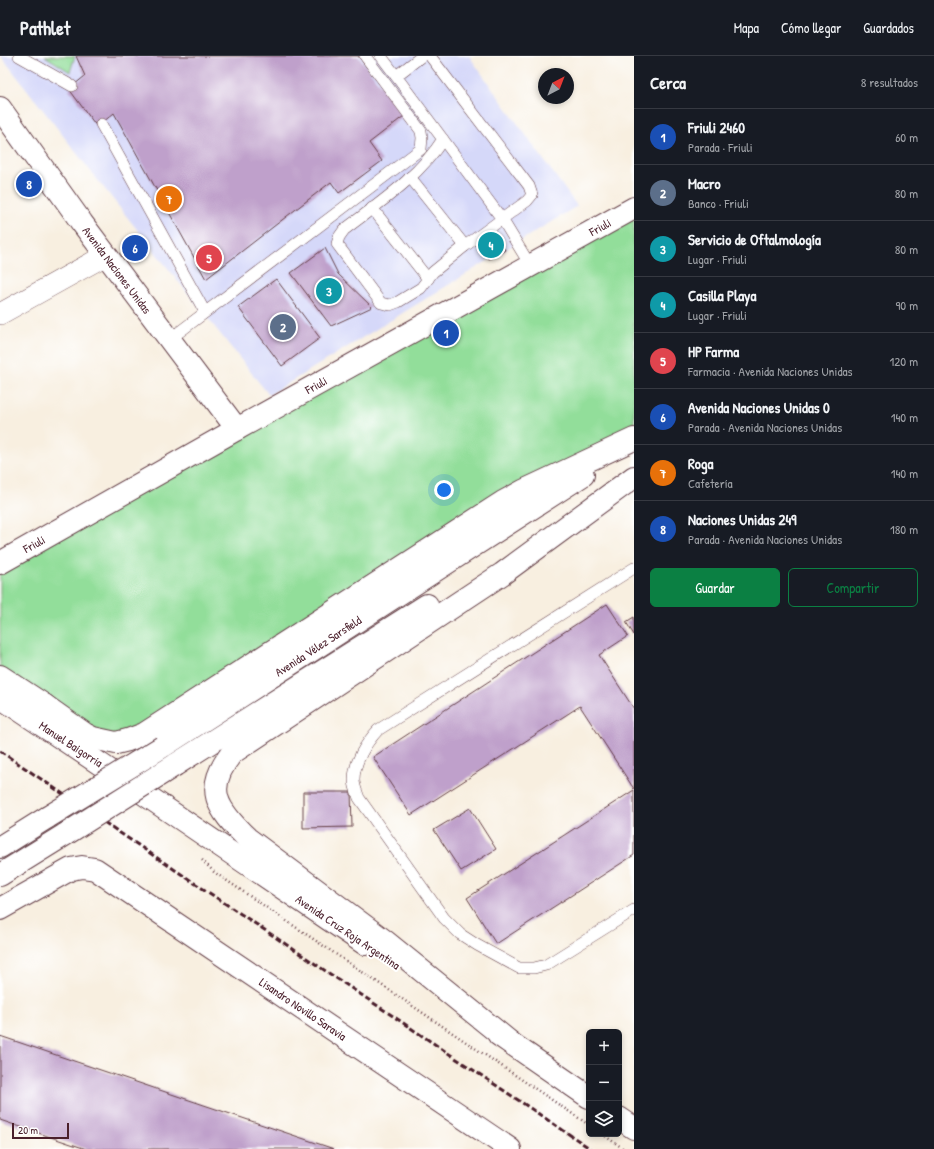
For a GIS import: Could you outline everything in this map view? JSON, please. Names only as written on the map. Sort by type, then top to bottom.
[{"type":"main road","name":"Avenida Naciones Unidas","points":[[0,108],[106,255],[237,429]]},
{"type":"main road","name":"Friuli","points":[[0,563],[634,208]]},
{"type":"main road","points":[[44,705],[93,738],[116,743],[144,734],[503,502],[524,490],[634,441]]},
{"type":"main road","name":"Avenida Vélez Sarsfield","points":[[0,847],[162,747],[634,441]]},
{"type":"main road","points":[[511,1043],[385,941],[247,838],[234,825],[221,807],[216,794],[216,785],[223,763],[232,753],[502,574],[634,476]]},
{"type":"main road","name":"Avenida Vélez Sarsfield","points":[[0,875],[634,476]]},
{"type":"main road","name":"Manuel Baigorria","points":[[0,676],[44,705],[78,735],[106,768]]},
{"type":"main road","name":"Manuel Baigorria","points":[[0,697],[106,768]]},
{"type":"main road","name":"Avenida Cruz Roja Argentina","points":[[106,768],[586,1095]]},
{"type":"main road","name":"Lisandro Novillo Saravia","points":[[0,909],[71,869],[82,867],[95,869],[510,1149]]},
{"type":"main road","points":[[622,1120],[634,1128]]},
{"type":"street","points":[[0,314],[106,255]]},
{"type":"lane","points":[[19,56],[72,86]]},
{"type":"lane","points":[[170,339],[420,149],[422,138],[421,131],[365,56]]},
{"type":"lane","points":[[381,56],[502,219],[530,265]]},
{"type":"lane","points":[[396,76],[422,56]]},
{"type":"lane","points":[[430,56],[529,186],[532,195],[527,201],[465,246],[433,272],[421,288],[398,302],[390,305],[381,303],[337,244],[339,237],[344,230],[410,177],[435,152],[443,140]]},
{"type":"lane","points":[[101,124],[205,312]]},
{"type":"lane","points":[[410,177],[465,246]]},
{"type":"lane","points":[[372,208],[428,279]]},
{"type":"lane","points":[[634,568],[378,730],[370,739],[355,766],[354,781],[359,798],[444,918],[460,934],[519,968],[534,968],[546,965],[634,910]]},
{"type":"path","points":[[606,1137],[624,1149]]},
{"type":"shaded area","points":[[1,56],[469,56],[577,206],[269,395]]},
{"type":"green space","points":[[45,56],[75,56],[70,72]]},
{"type":"green space","points":[[634,208],[634,439],[116,743],[0,676],[0,563]]},
{"type":"building","points":[[76,56],[358,56],[404,116],[369,143],[382,161],[339,193],[331,182],[206,279],[114,113],[97,127],[69,89],[85,76]]},
{"type":"building","points":[[494,231],[505,250],[489,259],[478,240]]},
{"type":"building","points":[[325,248],[338,274],[372,307],[331,326],[291,273]]},
{"type":"building","points":[[276,279],[320,338],[282,366],[238,307]]},
{"type":"building","points":[[607,604],[628,636],[599,655],[634,709],[634,789],[580,706],[411,815],[373,757]]},
{"type":"building","points":[[634,617],[634,635],[626,622]]},
{"type":"building","points":[[634,790],[634,855],[496,944],[467,898]]},
{"type":"building","points":[[303,792],[351,792],[352,827],[303,828]]},
{"type":"building","points":[[470,808],[496,849],[461,871],[434,830]]},
{"type":"building","points":[[0,1036],[334,1149],[86,1149],[0,1120]]},
{"type":"railway","points":[[0,751],[591,1149]]},
{"type":"place","name":"Naciones Unidas 249","points":[[29,184]]},
{"type":"place","name":"Roga","points":[[169,199]]},
{"type":"place","name":"Casilla Playa","points":[[491,245]]},
{"type":"place","name":"Avenida Naciones Unidas 0","points":[[135,248]]},
{"type":"place","name":"HP Farma","points":[[209,258]]},
{"type":"place","name":"Servicio de Oftalmología","points":[[329,291]]},
{"type":"place","name":"Macro","points":[[283,327]]},
{"type":"place","name":"Friuli 2460","points":[[446,333]]}]
